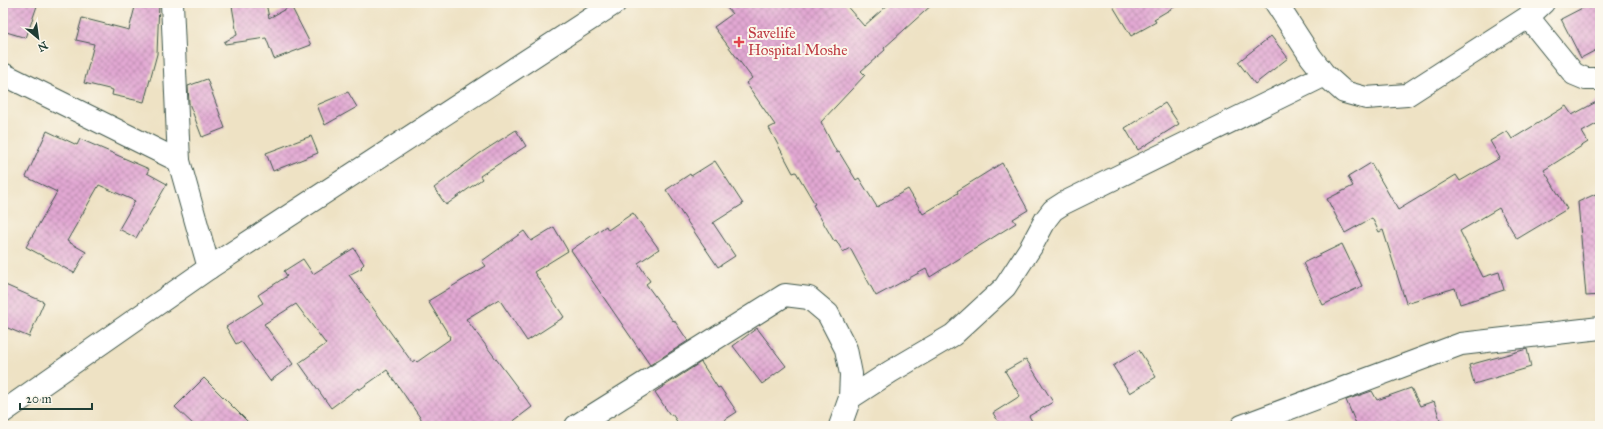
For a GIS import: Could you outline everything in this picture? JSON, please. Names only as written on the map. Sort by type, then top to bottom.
[{"type":"street","points":[[172,3],[178,161],[209,268]]},
{"type":"street","points":[[3,412],[209,268],[615,3]]},
{"type":"street","points":[[1276,3],[1311,57],[1325,75],[1344,92],[1366,98],[1407,95],[1536,10],[1574,74],[1586,79],[1600,80]]},
{"type":"street","points":[[3,74],[178,161]]},
{"type":"street","points":[[850,398],[952,335],[964,325],[1005,287],[1031,247],[1046,219],[1054,210],[1064,203],[1325,75]]},
{"type":"street","points":[[576,426],[785,295],[809,298],[828,314],[846,349],[851,374],[850,398],[840,426]]},
{"type":"street","points":[[1242,426],[1460,344],[1600,328]]},
{"type":"building","points":[[3,3],[38,3],[26,38],[3,31]]},
{"type":"building","points":[[136,3],[159,3],[157,54],[144,102],[112,95],[113,90],[84,83],[94,44],[76,40],[82,18],[129,30]]},
{"type":"building","points":[[251,3],[266,3],[269,18],[291,6],[311,45],[274,59],[266,38],[225,44],[224,42],[237,35],[232,6]]},
{"type":"building","points":[[723,3],[844,3],[864,26],[890,3],[934,3],[861,71],[865,75],[821,122],[837,153],[839,152],[856,180],[859,178],[877,207],[908,189],[923,214],[958,193],[957,191],[1002,163],[1028,210],[1013,219],[1016,223],[930,277],[926,269],[876,296],[850,248],[843,252],[836,240],[834,241],[813,205],[815,204],[796,172],[793,173],[769,128],[775,125],[746,83],[752,78],[714,27],[732,14]]},
{"type":"building","points":[[1111,3],[1181,3],[1154,19],[1156,22],[1131,36]]},
{"type":"building","points":[[1592,3],[1600,3],[1600,48],[1581,58],[1561,19]]},
{"type":"building","points":[[1271,36],[1288,58],[1255,84],[1238,62]]},
{"type":"building","points":[[207,79],[225,128],[202,137],[189,103],[188,86]]},
{"type":"building","points":[[348,92],[357,107],[325,125],[317,105]]},
{"type":"building","points":[[1600,100],[1600,122],[1582,132],[1588,142],[1544,170],[1567,209],[1517,239],[1499,208],[1460,231],[1483,277],[1499,272],[1504,290],[1460,304],[1455,288],[1406,303],[1383,230],[1379,232],[1372,218],[1345,233],[1327,199],[1353,186],[1348,177],[1371,163],[1398,210],[1456,175],[1460,181],[1500,158],[1490,141],[1507,131],[1512,139],[1566,106],[1572,115]]},
{"type":"building","points":[[1165,103],[1179,124],[1138,150],[1125,128]]},
{"type":"building","points":[[516,130],[526,146],[480,176],[482,179],[446,205],[434,188],[479,154]]},
{"type":"building","points":[[47,131],[77,145],[80,139],[149,169],[147,173],[167,184],[136,238],[119,229],[135,201],[99,185],[67,241],[86,252],[74,273],[26,247],[57,192],[26,177]]},
{"type":"building","points":[[311,136],[318,153],[273,171],[266,153]]},
{"type":"building","points":[[715,161],[743,204],[713,223],[735,256],[718,267],[666,190],[690,174],[691,176]]},
{"type":"building","points":[[1600,192],[1600,295],[1586,296],[1578,202]]},
{"type":"building","points":[[633,213],[659,249],[638,263],[650,281],[646,284],[688,341],[650,365],[571,250],[606,226],[608,230]]},
{"type":"building","points":[[554,227],[568,251],[534,272],[564,317],[527,341],[499,299],[466,319],[532,407],[507,426],[426,426],[387,370],[359,390],[358,388],[331,408],[299,363],[326,344],[296,304],[264,324],[293,364],[270,381],[241,341],[236,344],[226,327],[263,303],[258,295],[287,276],[284,271],[303,259],[313,274],[354,248],[364,264],[361,267],[362,268],[349,275],[412,362],[415,360],[417,362],[450,339],[428,301],[486,266],[482,261],[524,231],[531,241]]},
{"type":"building","points":[[1342,244],[1362,286],[1323,305],[1303,263]]},
{"type":"building","points":[[3,284],[44,302],[29,337],[3,326]]},
{"type":"building","points":[[757,328],[786,366],[762,384],[733,346]]},
{"type":"building","points":[[1527,349],[1531,367],[1474,384],[1469,365]]},
{"type":"building","points":[[1139,350],[1156,377],[1130,393],[1113,366]]},
{"type":"building","points":[[1026,359],[1053,402],[1029,416],[1035,426],[1001,426],[993,413],[1020,396],[1005,371]]},
{"type":"building","points":[[701,362],[718,388],[720,387],[737,412],[715,426],[680,426],[672,414],[670,415],[655,392]]},
{"type":"building","points":[[204,378],[252,426],[195,426],[175,407]]},
{"type":"building","points":[[1411,388],[1420,406],[1434,401],[1442,426],[1357,426],[1346,400],[1372,391],[1377,400]]},
{"type":"place","name":"Savelife Hospital Moshe","points":[[739,42]]}]
